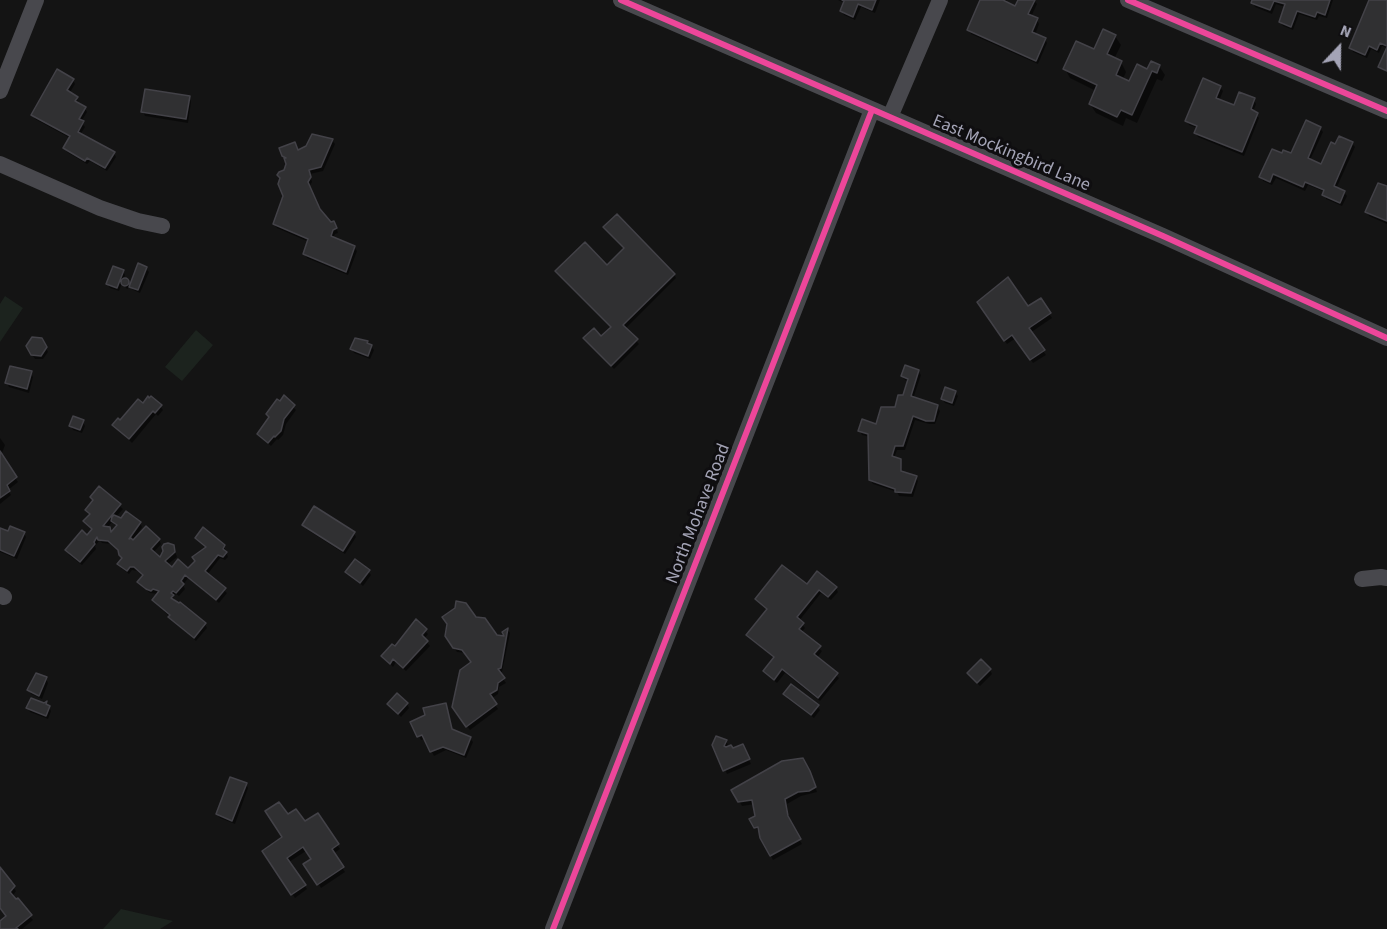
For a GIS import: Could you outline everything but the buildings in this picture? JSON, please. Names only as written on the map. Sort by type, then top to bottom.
[{"type":"street","points":[[0,91],[36,0]]},
{"type":"street","name":"East Mockingbird Lane","points":[[621,0],[1163,236],[1387,338]]},
{"type":"street","points":[[890,117],[940,0]]},
{"type":"street","points":[[1128,0],[1387,111]]},
{"type":"street","name":"North Mohave Road","points":[[553,929],[872,110]]},
{"type":"street","points":[[0,164],[100,208],[138,221],[162,226]]},
{"type":"street","points":[[1362,579],[1387,578]]},
{"type":"shaded area","points":[[5,296],[23,308],[0,342],[0,304]]},
{"type":"shaded area","points":[[196,330],[213,345],[182,381],[165,367]]},
{"type":"shaded area","points":[[121,909],[173,921],[160,929],[103,929]]},
{"type":"cycle path","points":[[621,0],[1163,236],[1387,338]]},
{"type":"cycle path","points":[[1128,0],[1387,111]]},
{"type":"cycle path","points":[[553,929],[872,110]]}]
